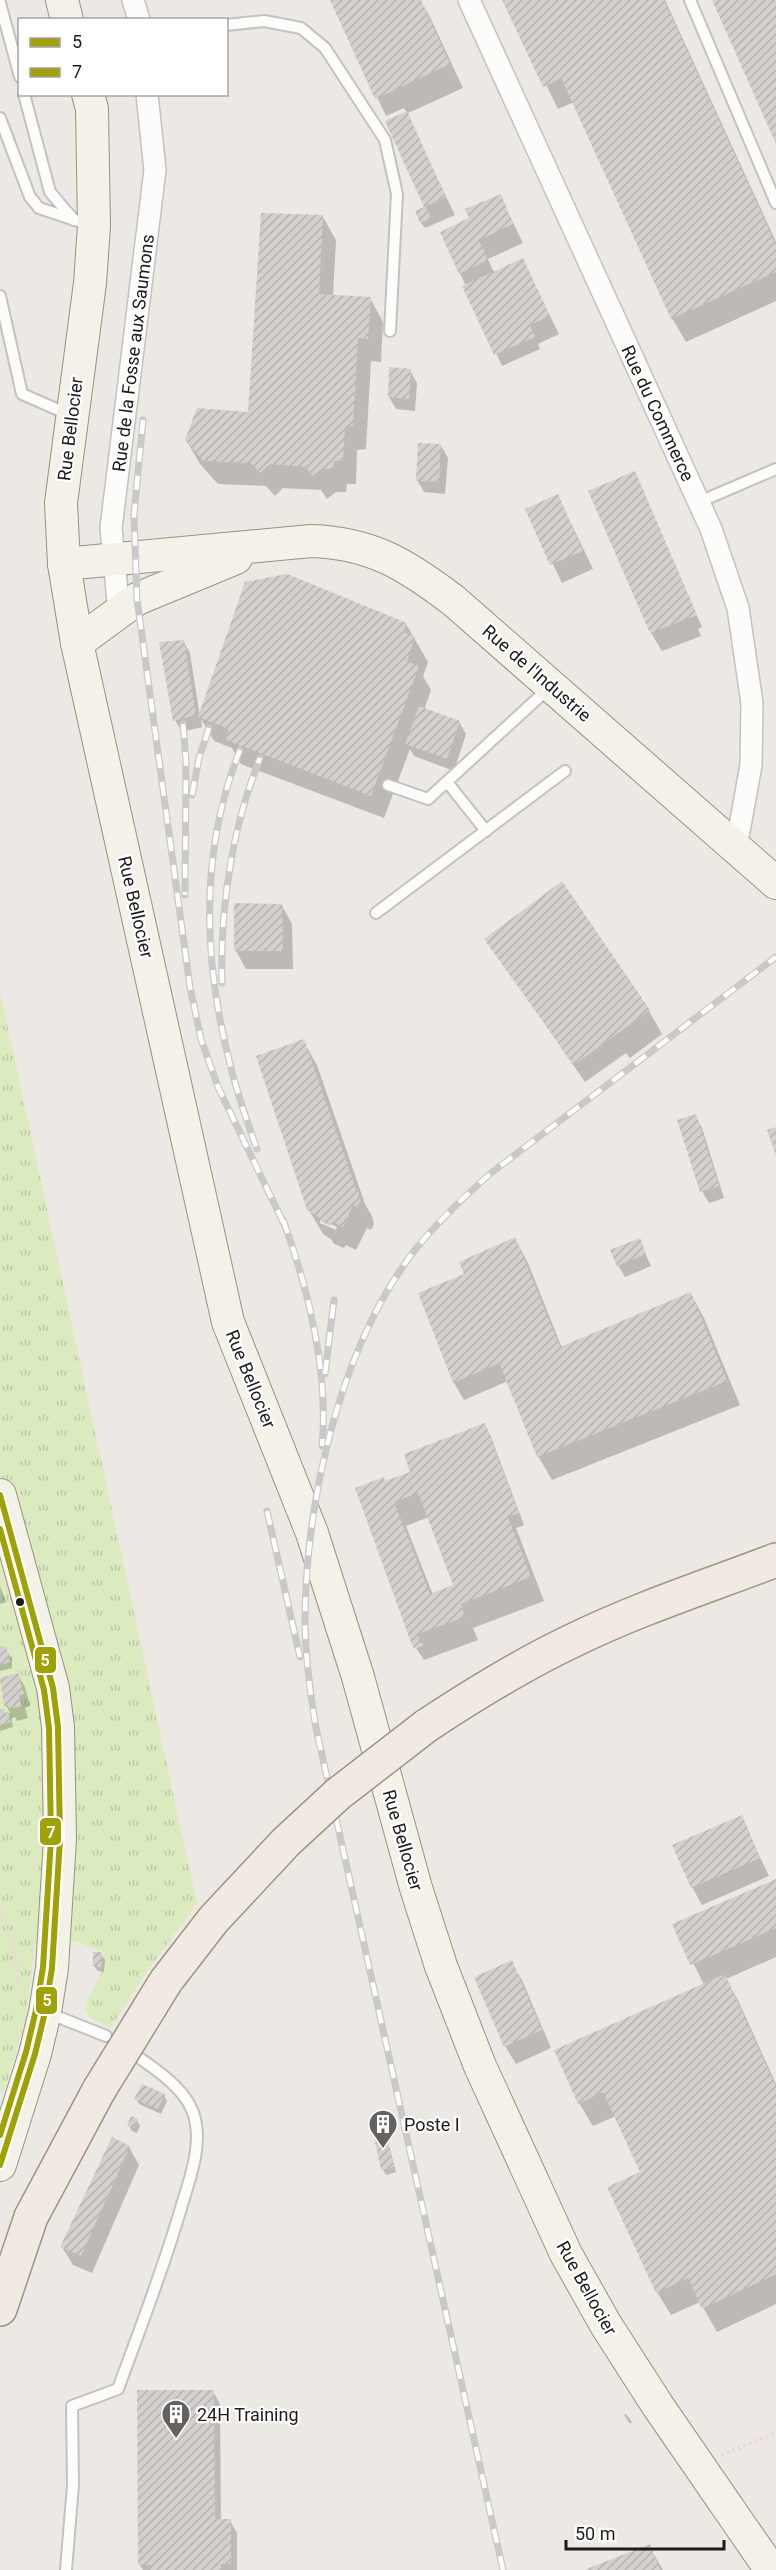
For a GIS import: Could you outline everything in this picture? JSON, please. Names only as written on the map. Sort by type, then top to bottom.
[{"type":"main road","points":[[62,0],[66,18]]},
{"type":"main road","name":"Rue Bellocier","points":[[89,96],[92,109],[84,223],[90,283],[61,503],[64,564],[77,643],[228,1322],[312,1533],[354,1666],[410,1866],[441,1966],[480,2066],[566,2254],[613,2335],[697,2465],[771,2570]]},
{"type":"main road","name":"Rue de l'Industrie","points":[[261,547],[311,541],[336,542],[381,553],[416,572],[454,600],[776,883]]},
{"type":"main road","points":[[64,564],[261,547]]},
{"type":"main road","points":[[77,643],[137,599],[261,547]]},
{"type":"main road","points":[[0,1495],[45,1651],[53,1688],[58,1727],[60,1839],[52,1968],[45,2012],[35,2054],[0,2165]]},
{"type":"main road","points":[[0,2309],[31,2217],[99,2090],[166,1981],[214,1918],[286,1842],[338,1794],[426,1726],[495,1682],[573,1640],[776,1560]]},
{"type":"street","points":[[133,0],[138,18]]},
{"type":"street","name":"Rue du Commerce","points":[[469,0],[711,529],[738,608],[752,703],[751,765],[736,848]]},
{"type":"street","name":"Rue de la Fosse aux Saumons","points":[[119,612],[111,528],[155,170],[147,96]]},
{"type":"lane","points":[[690,0],[776,203]]},
{"type":"lane","points":[[0,3],[18,70]]},
{"type":"lane","points":[[228,25],[264,21],[301,28],[326,48],[385,140],[397,194],[390,331]]},
{"type":"lane","points":[[25,96],[50,192],[84,223]]},
{"type":"lane","points":[[0,118],[30,197],[39,208],[84,223]]},
{"type":"lane","points":[[0,296],[22,394],[71,416]]},
{"type":"lane","points":[[699,502],[776,469]]},
{"type":"lane","points":[[388,786],[428,800],[552,686]]},
{"type":"lane","points":[[376,913],[566,771]]},
{"type":"lane","points":[[447,782],[486,831]]},
{"type":"lane","points":[[45,2012],[106,2036]]},
{"type":"lane","points":[[66,2570],[73,2485],[72,2406],[118,2389],[162,2271],[190,2175],[197,2137],[195,2117],[184,2098],[169,2079],[141,2059]]},
{"type":"path","points":[[0,1906],[12,1942],[18,1981],[45,2012]]},
{"type":"path","points":[[697,2465],[776,2433]]},
{"type":"green space","points":[[0,991],[197,1904],[153,1963],[110,2028],[90,2018],[85,2011],[87,2001],[103,1970],[104,1952],[74,1941],[35,1944],[26,2017],[4,2093],[0,2091]]},
{"type":"building","points":[[330,0],[421,0],[450,64],[375,99]]},
{"type":"building","points":[[502,0],[664,0],[776,245],[776,272],[671,319],[561,78],[543,87]]},
{"type":"building","points":[[712,0],[776,0],[776,144]]},
{"type":"building","points":[[407,111],[446,197],[426,206],[431,218],[420,223],[415,211],[424,207],[385,121]]},
{"type":"building","points":[[501,194],[513,224],[479,240],[488,260],[459,274],[440,232],[469,218],[465,209]]},
{"type":"building","points":[[261,213],[323,215],[319,294],[371,297],[368,339],[358,338],[353,426],[345,427],[343,461],[334,461],[333,469],[322,469],[312,476],[306,467],[270,464],[260,473],[251,463],[203,461],[185,440],[197,408],[248,412]]},
{"type":"building","points":[[523,258],[550,316],[530,325],[535,337],[494,355],[462,286]]},
{"type":"building","points":[[389,367],[411,369],[409,399],[388,397]]},
{"type":"building","points":[[418,443],[441,444],[439,482],[416,481]]},
{"type":"building","points":[[635,471],[697,615],[650,633],[588,491]]},
{"type":"building","points":[[558,494],[583,551],[550,565],[525,509]]},
{"type":"building","points":[[287,574],[407,623],[403,632],[415,637],[407,661],[419,666],[371,796],[226,740],[229,729],[198,717],[245,582]]},
{"type":"building","points":[[184,640],[196,715],[173,721],[159,642]]},
{"type":"building","points":[[419,706],[460,721],[447,759],[405,744]]},
{"type":"building","points":[[562,881],[650,1010],[574,1065],[484,939]]},
{"type":"building","points":[[234,903],[282,904],[283,951],[234,951]]},
{"type":"building","points":[[304,1039],[356,1189],[359,1192],[358,1197],[361,1200],[357,1207],[353,1205],[343,1227],[332,1222],[330,1226],[307,1210],[256,1056]]},
{"type":"building","points":[[696,1114],[719,1186],[700,1192],[677,1120]]},
{"type":"building","points":[[776,1127],[776,1155],[767,1130]]},
{"type":"building","points":[[515,1237],[560,1347],[691,1292],[727,1381],[537,1457],[499,1363],[453,1383],[418,1293],[464,1274],[459,1262]]},
{"type":"building","points":[[640,1238],[646,1254],[617,1266],[610,1250]]},
{"type":"building","points":[[485,1423],[519,1513],[508,1517],[531,1577],[461,1604],[465,1617],[417,1634],[421,1645],[413,1648],[355,1488],[384,1477],[385,1481],[410,1472],[404,1454]],"holes":[[[418,1493],[453,1585],[430,1594],[394,1502]]]},
{"type":"building","points":[[6,1646],[10,1662],[0,1665],[0,1647]]},
{"type":"building","points":[[18,1673],[24,1694],[19,1696],[22,1706],[9,1709],[8,1705],[4,1706],[0,1678]]},
{"type":"building","points":[[4,1709],[5,1713],[8,1712],[11,1722],[0,1725],[0,1710]]},
{"type":"building","points":[[742,1815],[760,1858],[691,1888],[672,1845]]},
{"type":"building","points":[[776,1879],[776,1928],[690,1965],[672,1924]]},
{"type":"building","points":[[93,1952],[102,1952],[101,1967],[93,1966]]},
{"type":"building","points":[[512,1960],[542,2030],[504,2047],[474,1977]]},
{"type":"building","points":[[725,1974],[776,2087],[776,2274],[702,2309],[688,2278],[656,2293],[607,2187],[640,2172],[603,2092],[578,2104],[554,2050]]},
{"type":"building","points":[[142,2084],[165,2094],[158,2109],[134,2099]]},
{"type":"building","points":[[131,2116],[138,2119],[134,2128],[127,2126]]},
{"type":"building","name":"Poste I","points":[[385,2129],[394,2167],[381,2170],[373,2132]]},
{"type":"building","points":[[112,2137],[130,2146],[81,2256],[60,2247]]},
{"type":"building","name":"24H Training","points":[[137,2390],[214,2390],[215,2519],[231,2519],[231,2564],[221,2564],[221,2570],[151,2570],[151,2565],[138,2565]]},
{"type":"building","points":[[650,2544],[660,2570],[584,2570]]},
{"type":"railway","points":[[143,420],[134,515],[137,599],[190,987],[201,1039],[218,1087],[285,1226]]},
{"type":"railway","points":[[183,724],[186,762],[185,895]]},
{"type":"railway","points":[[192,795],[199,758],[209,728]]},
{"type":"railway","points":[[240,750],[224,799],[214,849],[210,900],[211,950],[217,1001],[227,1051],[240,1100],[257,1149]]},
{"type":"railway","points":[[222,983],[223,926],[230,868],[242,812],[260,758]]},
{"type":"railway","points":[[503,2570],[316,1728],[308,1674],[305,1619],[307,1573],[320,1475],[332,1426],[366,1331],[389,1289],[415,1250],[432,1230],[491,1173],[776,957]]},
{"type":"railway","points":[[283,1220],[301,1273],[314,1331],[322,1389],[322,1446]]},
{"type":"railway","points":[[325,1374],[334,1300]]},
{"type":"railway","points":[[267,1511],[300,1657]]},
{"type":"transit line","name":"5","points":[[0,1495],[53,1688],[58,1727],[60,1839],[52,1968],[45,2012],[35,2054],[0,2165]]},
{"type":"transit line","name":"7","points":[[0,1529],[44,1690],[49,1728],[51,1839],[43,1967],[36,2010],[26,2052],[0,2135]]},
{"type":"place","name":"Poste I","points":[[383,2150]]},
{"type":"place","name":"24H Training","points":[[176,2440]]}]
